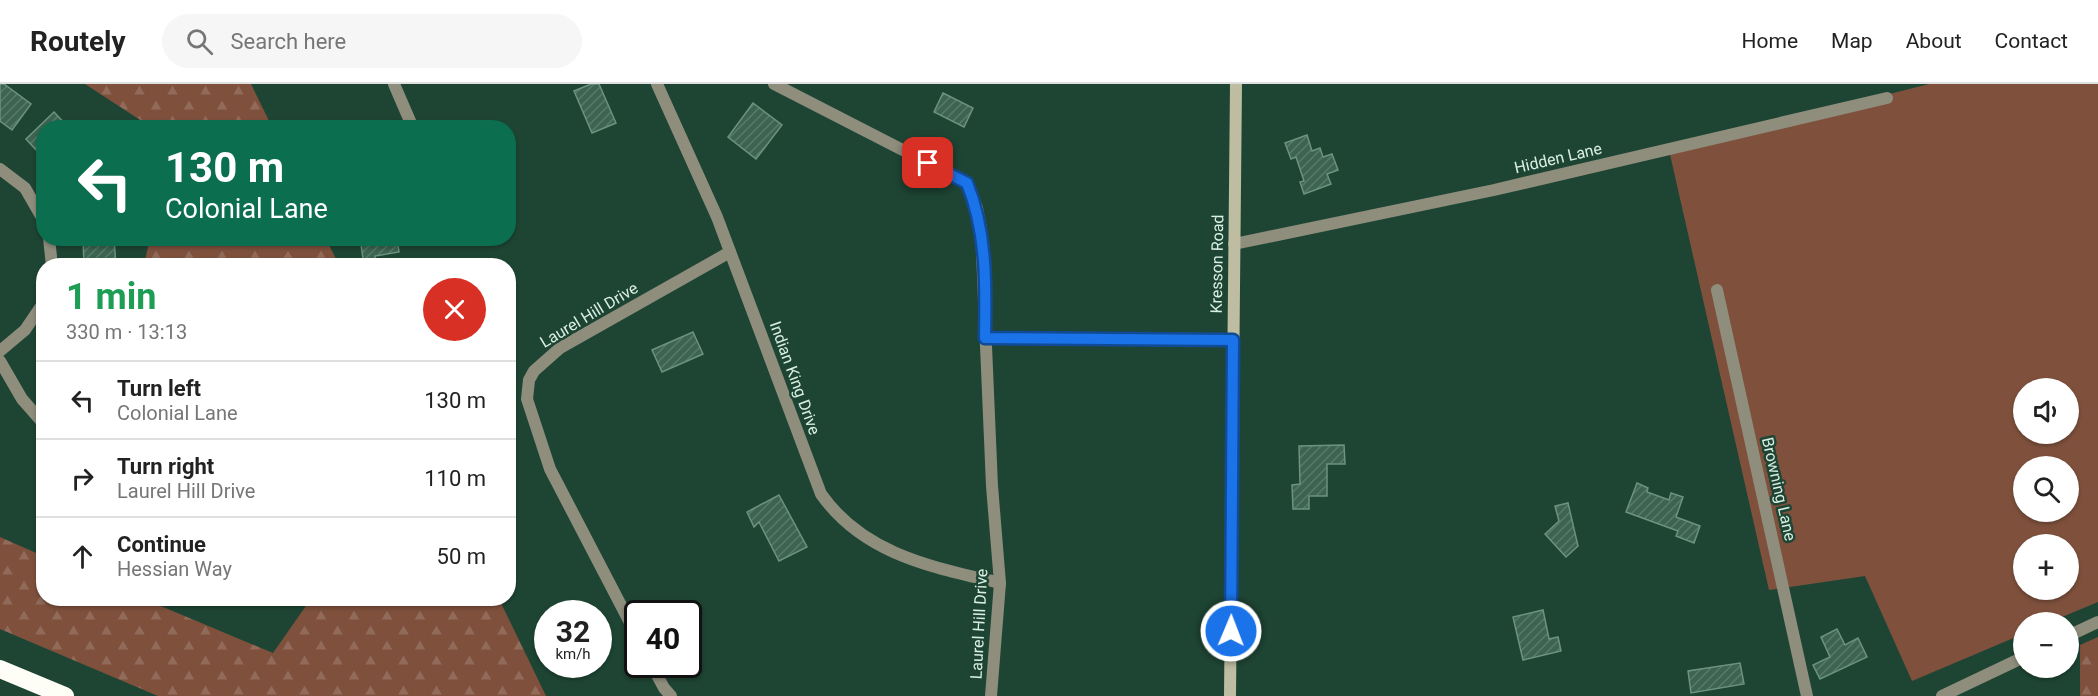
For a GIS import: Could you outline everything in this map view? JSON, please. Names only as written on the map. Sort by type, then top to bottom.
[{"type":"highway","points":[[0,669],[65,696]]},
{"type":"street","points":[[393,84],[409,120]]},
{"type":"street","name":"Indian King Drive","points":[[657,84],[730,252],[821,494],[834,513],[871,542],[901,557],[1000,583]]},
{"type":"street","name":"Laurel Hill Drive","points":[[774,84],[967,183],[977,208],[981,229],[986,297],[985,338],[992,486],[1000,583],[991,696]]},
{"type":"street","name":"Kresson Road","points":[[1230,696],[1236,84]]},
{"type":"street","name":"Hidden Lane","points":[[1234,244],[1494,190],[1887,98]]},
{"type":"street","points":[[0,169],[25,188],[36,207]]},
{"type":"street","name":"Laurel Hill Drive","points":[[624,611],[550,469],[526,399],[529,380],[544,360],[560,348],[730,252]]},
{"type":"street","name":"Browning Lane","points":[[1717,290],[1807,696]]},
{"type":"street","points":[[0,351],[25,330],[36,314]]},
{"type":"street","points":[[985,338],[1233,340]]},
{"type":"street","points":[[0,361],[22,399],[36,415]]},
{"type":"street","points":[[2079,631],[2098,622]]},
{"type":"street","points":[[1942,696],[2013,662]]},
{"type":"street","points":[[660,678],[671,696]]},
{"type":"green space","points":[[85,84],[251,84],[269,120],[140,120]]},
{"type":"green space","points":[[1929,84],[2098,84],[2098,602],[2074,612],[2013,612],[2013,638],[1912,681],[1865,576],[1769,590],[1669,150]]},
{"type":"green space","points":[[148,246],[330,246],[336,258],[146,258]]},
{"type":"green space","points":[[0,537],[36,553],[36,606],[161,606],[273,653],[306,606],[502,606],[534,671],[534,678],[537,678],[546,696],[158,696],[0,629]]},
{"type":"green space","points":[[2098,637],[2098,696],[2080,696],[2080,645]]},
{"type":"building","points":[[0,84],[4,84],[31,104],[12,130],[0,121]]},
{"type":"building","points":[[591,84],[599,84],[616,123],[592,133],[574,91]]},
{"type":"building","points":[[943,93],[973,108],[964,127],[934,112]]},
{"type":"building","points":[[753,103],[782,125],[756,159],[728,137]]},
{"type":"building","points":[[54,112],[62,120],[46,120]]},
{"type":"building","points":[[36,129],[36,150],[26,139]]},
{"type":"building","points":[[1307,135],[1312,151],[1320,148],[1323,157],[1332,154],[1338,170],[1327,174],[1331,184],[1304,194],[1300,182],[1304,181],[1296,157],[1291,159],[1285,143]]},
{"type":"building","points":[[83,246],[115,246],[115,258],[84,258]]},
{"type":"building","points":[[361,246],[398,246],[399,252],[375,256],[375,258],[363,258]]},
{"type":"building","points":[[693,332],[703,354],[662,372],[652,350]]},
{"type":"building","points":[[1344,445],[1345,464],[1327,464],[1327,496],[1309,496],[1309,509],[1293,509],[1292,485],[1300,484],[1299,446]]},
{"type":"building","points":[[1637,483],[1648,488],[1647,492],[1669,500],[1671,493],[1683,497],[1676,517],[1700,526],[1694,543],[1676,536],[1678,531],[1626,512]]},
{"type":"building","points":[[779,495],[807,547],[779,561],[759,522],[754,527],[747,512]]},
{"type":"building","points":[[1568,503],[1578,546],[1566,557],[1545,534],[1559,521],[1555,506]]},
{"type":"building","points":[[1543,610],[1549,639],[1558,637],[1561,651],[1523,660],[1513,617]]},
{"type":"building","points":[[1837,629],[1845,645],[1858,638],[1867,657],[1820,679],[1813,665],[1830,657],[1821,637]]},
{"type":"building","points":[[1740,663],[1744,684],[1691,693],[1688,671]]},
{"type":"route","points":[[928,163],[967,183],[977,208],[981,229],[986,297],[985,338],[1233,340],[1231,631]]}]
